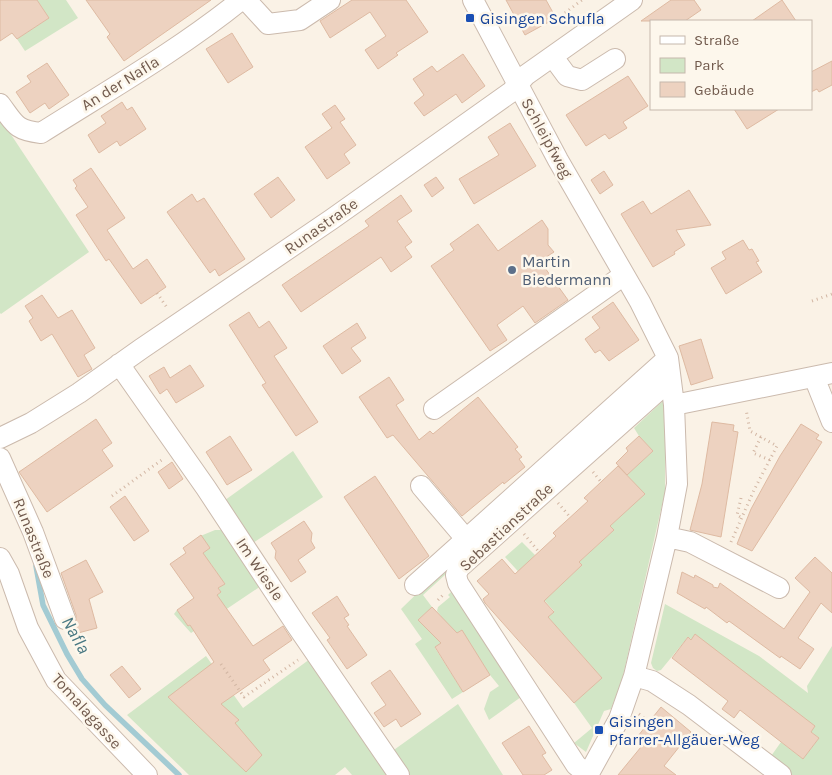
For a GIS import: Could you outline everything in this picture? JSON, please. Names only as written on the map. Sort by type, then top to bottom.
[{"type":"street","name":"An der Nafla","points":[[0,104],[14,123],[26,131],[41,132],[168,53],[241,0]]},
{"type":"street","points":[[246,0],[268,24],[300,20],[330,0]]},
{"type":"street","name":"Schleipfweg","points":[[473,0],[517,85],[640,302],[668,358],[674,404]]},
{"type":"street","name":"Runastraße","points":[[0,438],[31,423],[80,393],[119,364],[332,219],[511,92],[526,75],[632,0]]},
{"type":"street","points":[[553,57],[567,76],[582,80],[614,59]]},
{"type":"street","points":[[434,410],[624,275]]},
{"type":"street","points":[[415,585],[668,358]]},
{"type":"street","name":"Im Wiesle","points":[[119,364],[206,488],[399,775]]},
{"type":"street","points":[[674,404],[823,375],[832,422]]},
{"type":"street","name":"Sebastianstraße","points":[[670,380],[459,568],[456,575],[458,583],[576,765],[588,775],[619,719],[634,676],[667,536],[678,484],[674,404]]},
{"type":"street","name":"Runastraße","points":[[0,458],[33,532],[65,619]]},
{"type":"street","points":[[421,486],[466,539]]},
{"type":"street","points":[[667,536],[690,542],[724,558],[778,588]]},
{"type":"street","name":"Tomalagasse","points":[[0,558],[10,574],[28,628],[56,680],[147,775]]},
{"type":"street","points":[[634,676],[652,681],[689,705],[781,775]]},
{"type":"path","points":[[564,13],[582,0]]},
{"type":"path","points":[[157,293],[170,312]]},
{"type":"path","points":[[812,301],[832,294]]},
{"type":"path","points":[[724,558],[777,446],[750,431],[744,402]]},
{"type":"path","points":[[761,437],[754,453],[770,460]]},
{"type":"path","points":[[112,496],[177,448]]},
{"type":"path","points":[[553,497],[570,517]]},
{"type":"path","points":[[741,498],[737,515],[742,518]]},
{"type":"path","points":[[518,528],[539,552]]},
{"type":"path","points":[[221,664],[244,697],[313,649]]},
{"type":"green space","points":[[37,0],[66,0],[78,18],[25,51],[17,39],[49,18]]},
{"type":"green space","points":[[0,118],[89,252],[1,314],[0,313]]},
{"type":"green space","points":[[655,383],[423,595],[432,607],[418,620],[427,629],[441,616],[437,611],[438,607],[450,597],[448,595],[454,589],[521,697],[489,720],[484,709],[490,692],[499,686],[462,631],[435,648],[463,692],[452,699],[415,644],[422,639],[401,609],[437,574]]},
{"type":"green space","points":[[665,399],[665,492],[622,680],[611,709],[604,711],[586,752],[574,743],[592,728],[574,703],[602,678],[548,617],[554,611],[505,557],[522,542],[535,555],[522,568],[548,597],[582,565],[579,562],[614,530],[610,526],[644,494],[627,475],[653,451],[634,428]]},
{"type":"green space","points":[[293,451],[323,497],[250,545],[221,503]]},
{"type":"green space","points":[[215,530],[222,530],[261,586],[191,633],[174,614],[177,610],[189,626],[222,603],[217,595],[221,592],[218,588],[224,583],[211,564],[200,555],[210,548],[203,539],[198,537]]},
{"type":"green space","points":[[665,604],[759,656],[808,693],[807,686],[832,646],[832,775],[789,775],[769,759],[781,742],[803,759],[819,738],[688,637],[661,670],[657,671],[653,668],[651,663]]},
{"type":"green space","points":[[206,656],[243,708],[310,659],[391,775],[352,775],[345,767],[335,775],[189,775],[127,715]]},
{"type":"green space","points":[[458,704],[503,775],[408,775],[391,752]]},
{"type":"building","points":[[0,0],[37,0],[49,18],[17,39],[12,33],[0,41]]},
{"type":"building","points":[[86,0],[211,0],[124,61],[107,37],[110,34]]},
{"type":"building","points":[[352,0],[406,0],[428,32],[396,53],[398,55],[378,69],[365,50],[386,36],[370,12],[330,38],[320,21]]},
{"type":"building","points":[[506,0],[546,0],[556,18],[525,35]]},
{"type":"building","points":[[671,0],[694,0],[701,10],[686,20],[641,21]]},
{"type":"building","points":[[782,0],[795,20],[753,20]]},
{"type":"building","points":[[232,33],[253,67],[228,83],[206,49]]},
{"type":"building","points":[[463,54],[485,86],[462,103],[456,94],[424,116],[414,103],[424,95],[413,79],[432,66],[437,72]]},
{"type":"building","points":[[832,61],[832,85],[819,92],[817,89],[812,92],[812,71]]},
{"type":"building","points":[[47,63],[69,95],[49,109],[45,103],[30,113],[16,92],[31,82],[27,76]]},
{"type":"building","points":[[628,76],[648,106],[623,122],[627,128],[609,139],[605,134],[586,146],[566,115]]},
{"type":"building","points":[[122,102],[127,110],[132,107],[146,129],[120,146],[117,141],[99,153],[88,135],[106,123],[101,116]]},
{"type":"building","points":[[335,105],[345,119],[340,122],[356,145],[344,154],[350,163],[327,179],[305,147],[332,128],[322,114]]},
{"type":"building","points":[[735,110],[777,110],[747,129]]},
{"type":"building","points":[[510,123],[536,166],[474,204],[459,179],[499,155],[488,137]]},
{"type":"building","points":[[91,168],[125,218],[107,230],[133,269],[147,259],[166,287],[141,304],[109,259],[106,261],[76,215],[88,207],[75,188],[77,186],[73,180]]},
{"type":"building","points":[[604,171],[613,185],[600,194],[591,180]]},
{"type":"building","points":[[278,177],[295,200],[271,218],[254,194]]},
{"type":"building","points":[[436,177],[444,188],[432,197],[424,185]]},
{"type":"building","points":[[689,190],[711,225],[676,230],[685,245],[674,252],[675,254],[653,267],[621,214],[643,201],[651,214]]},
{"type":"building","points":[[192,194],[197,202],[204,198],[245,259],[219,276],[215,269],[210,273],[167,212]]},
{"type":"building","points":[[401,195],[412,211],[397,221],[412,242],[405,247],[412,257],[391,272],[381,257],[301,312],[282,285],[369,226],[365,221]]},
{"type":"building","points":[[542,220],[548,229],[548,245],[554,252],[540,261],[568,300],[535,323],[523,306],[497,325],[507,340],[490,351],[431,266],[454,250],[450,244],[478,224],[498,251]]},
{"type":"building","points":[[743,240],[749,250],[752,249],[759,261],[756,262],[762,272],[726,294],[711,268],[726,259],[722,252]]},
{"type":"building","points":[[42,295],[58,318],[72,310],[95,348],[84,355],[92,369],[78,377],[52,334],[41,341],[29,321],[33,318],[25,306]]},
{"type":"building","points":[[613,302],[639,340],[609,361],[600,350],[595,353],[585,339],[600,328],[592,317]]},
{"type":"building","points":[[249,312],[259,328],[269,321],[287,348],[274,356],[318,422],[296,436],[262,385],[266,383],[229,325]]},
{"type":"building","points":[[357,323],[366,338],[351,348],[361,361],[342,374],[323,346]]},
{"type":"building","points":[[701,339],[713,378],[691,385],[679,346]]},
{"type":"building","points":[[190,365],[204,386],[176,403],[167,389],[160,394],[149,376],[164,367],[170,378]]},
{"type":"building","points":[[389,377],[404,400],[396,405],[419,440],[430,431],[433,434],[478,397],[518,447],[515,449],[522,457],[519,459],[525,467],[504,484],[503,482],[462,516],[393,435],[387,438],[359,397]]},
{"type":"building","points":[[96,419],[112,443],[102,450],[113,466],[47,512],[19,472]]},
{"type":"building","points":[[712,422],[734,425],[733,431],[738,432],[721,537],[690,530],[702,484]]},
{"type":"building","points":[[801,424],[819,435],[816,439],[822,442],[752,551],[737,544],[751,509],[780,456]]},
{"type":"building","points":[[230,436],[252,470],[227,485],[206,452]]},
{"type":"building","points":[[639,436],[653,451],[627,475],[616,463],[628,451],[626,448]]},
{"type":"building","points":[[172,462],[183,479],[169,489],[158,472]]},
{"type":"building","points":[[618,466],[645,494],[610,526],[614,530],[579,562],[582,565],[544,601],[554,612],[548,617],[602,678],[574,703],[485,603],[483,599],[489,594],[477,581],[502,559],[515,574],[556,536],[553,533],[588,501],[584,498]]},
{"type":"building","points":[[375,476],[429,556],[399,579],[344,497]]},
{"type":"building","points":[[125,496],[149,531],[134,541],[110,507]]},
{"type":"building","points":[[304,521],[312,533],[311,541],[315,548],[298,560],[306,572],[291,582],[275,558],[276,551],[271,543]]},
{"type":"building","points":[[201,535],[210,548],[203,553],[225,584],[218,588],[221,592],[217,595],[253,646],[283,626],[292,640],[263,660],[270,670],[221,704],[239,720],[235,723],[262,755],[246,772],[168,697],[214,662],[190,625],[188,626],[177,610],[194,598],[170,564],[186,553],[183,548]]},
{"type":"building","points":[[815,557],[832,573],[832,613],[821,603],[798,638],[814,649],[800,669],[781,656],[780,658],[729,621],[727,623],[706,607],[705,609],[677,593],[682,572],[694,578],[695,575],[713,585],[713,587],[718,588],[720,583],[784,629],[810,592],[795,578]]},
{"type":"building","points":[[86,560],[103,592],[89,599],[97,628],[78,633],[76,615],[61,573]]},
{"type":"building","points":[[337,596],[349,615],[344,618],[349,625],[347,626],[367,655],[347,669],[327,640],[330,638],[312,613]]},
{"type":"building","points":[[432,607],[457,633],[462,630],[490,675],[463,692],[435,647],[441,643],[418,620]]},
{"type":"building","points":[[695,634],[815,726],[811,732],[819,738],[803,759],[740,710],[734,718],[722,709],[728,701],[672,658],[688,637],[691,640]]},
{"type":"building","points":[[122,666],[141,689],[129,698],[110,675]]},
{"type":"building","points":[[390,670],[421,714],[401,727],[396,719],[384,727],[374,713],[386,705],[371,683]]},
{"type":"building","points":[[661,707],[691,732],[664,766],[676,775],[618,775],[641,747],[634,741]]},
{"type":"building","points":[[529,726],[546,753],[542,755],[552,770],[544,775],[523,775],[502,743]]},
{"type":"waterway","name":"Nafla","points":[[36,566],[43,605],[67,654],[82,679],[105,705],[179,775]]},
{"type":"place","name":"Gisingen Schufla","points":[[470,18]]},
{"type":"place","name":"Martin Biedermann","points":[[512,270]]},
{"type":"place","name":"Gisingen Pfarrer-Allgäuer-Weg","points":[[599,730]]}]
